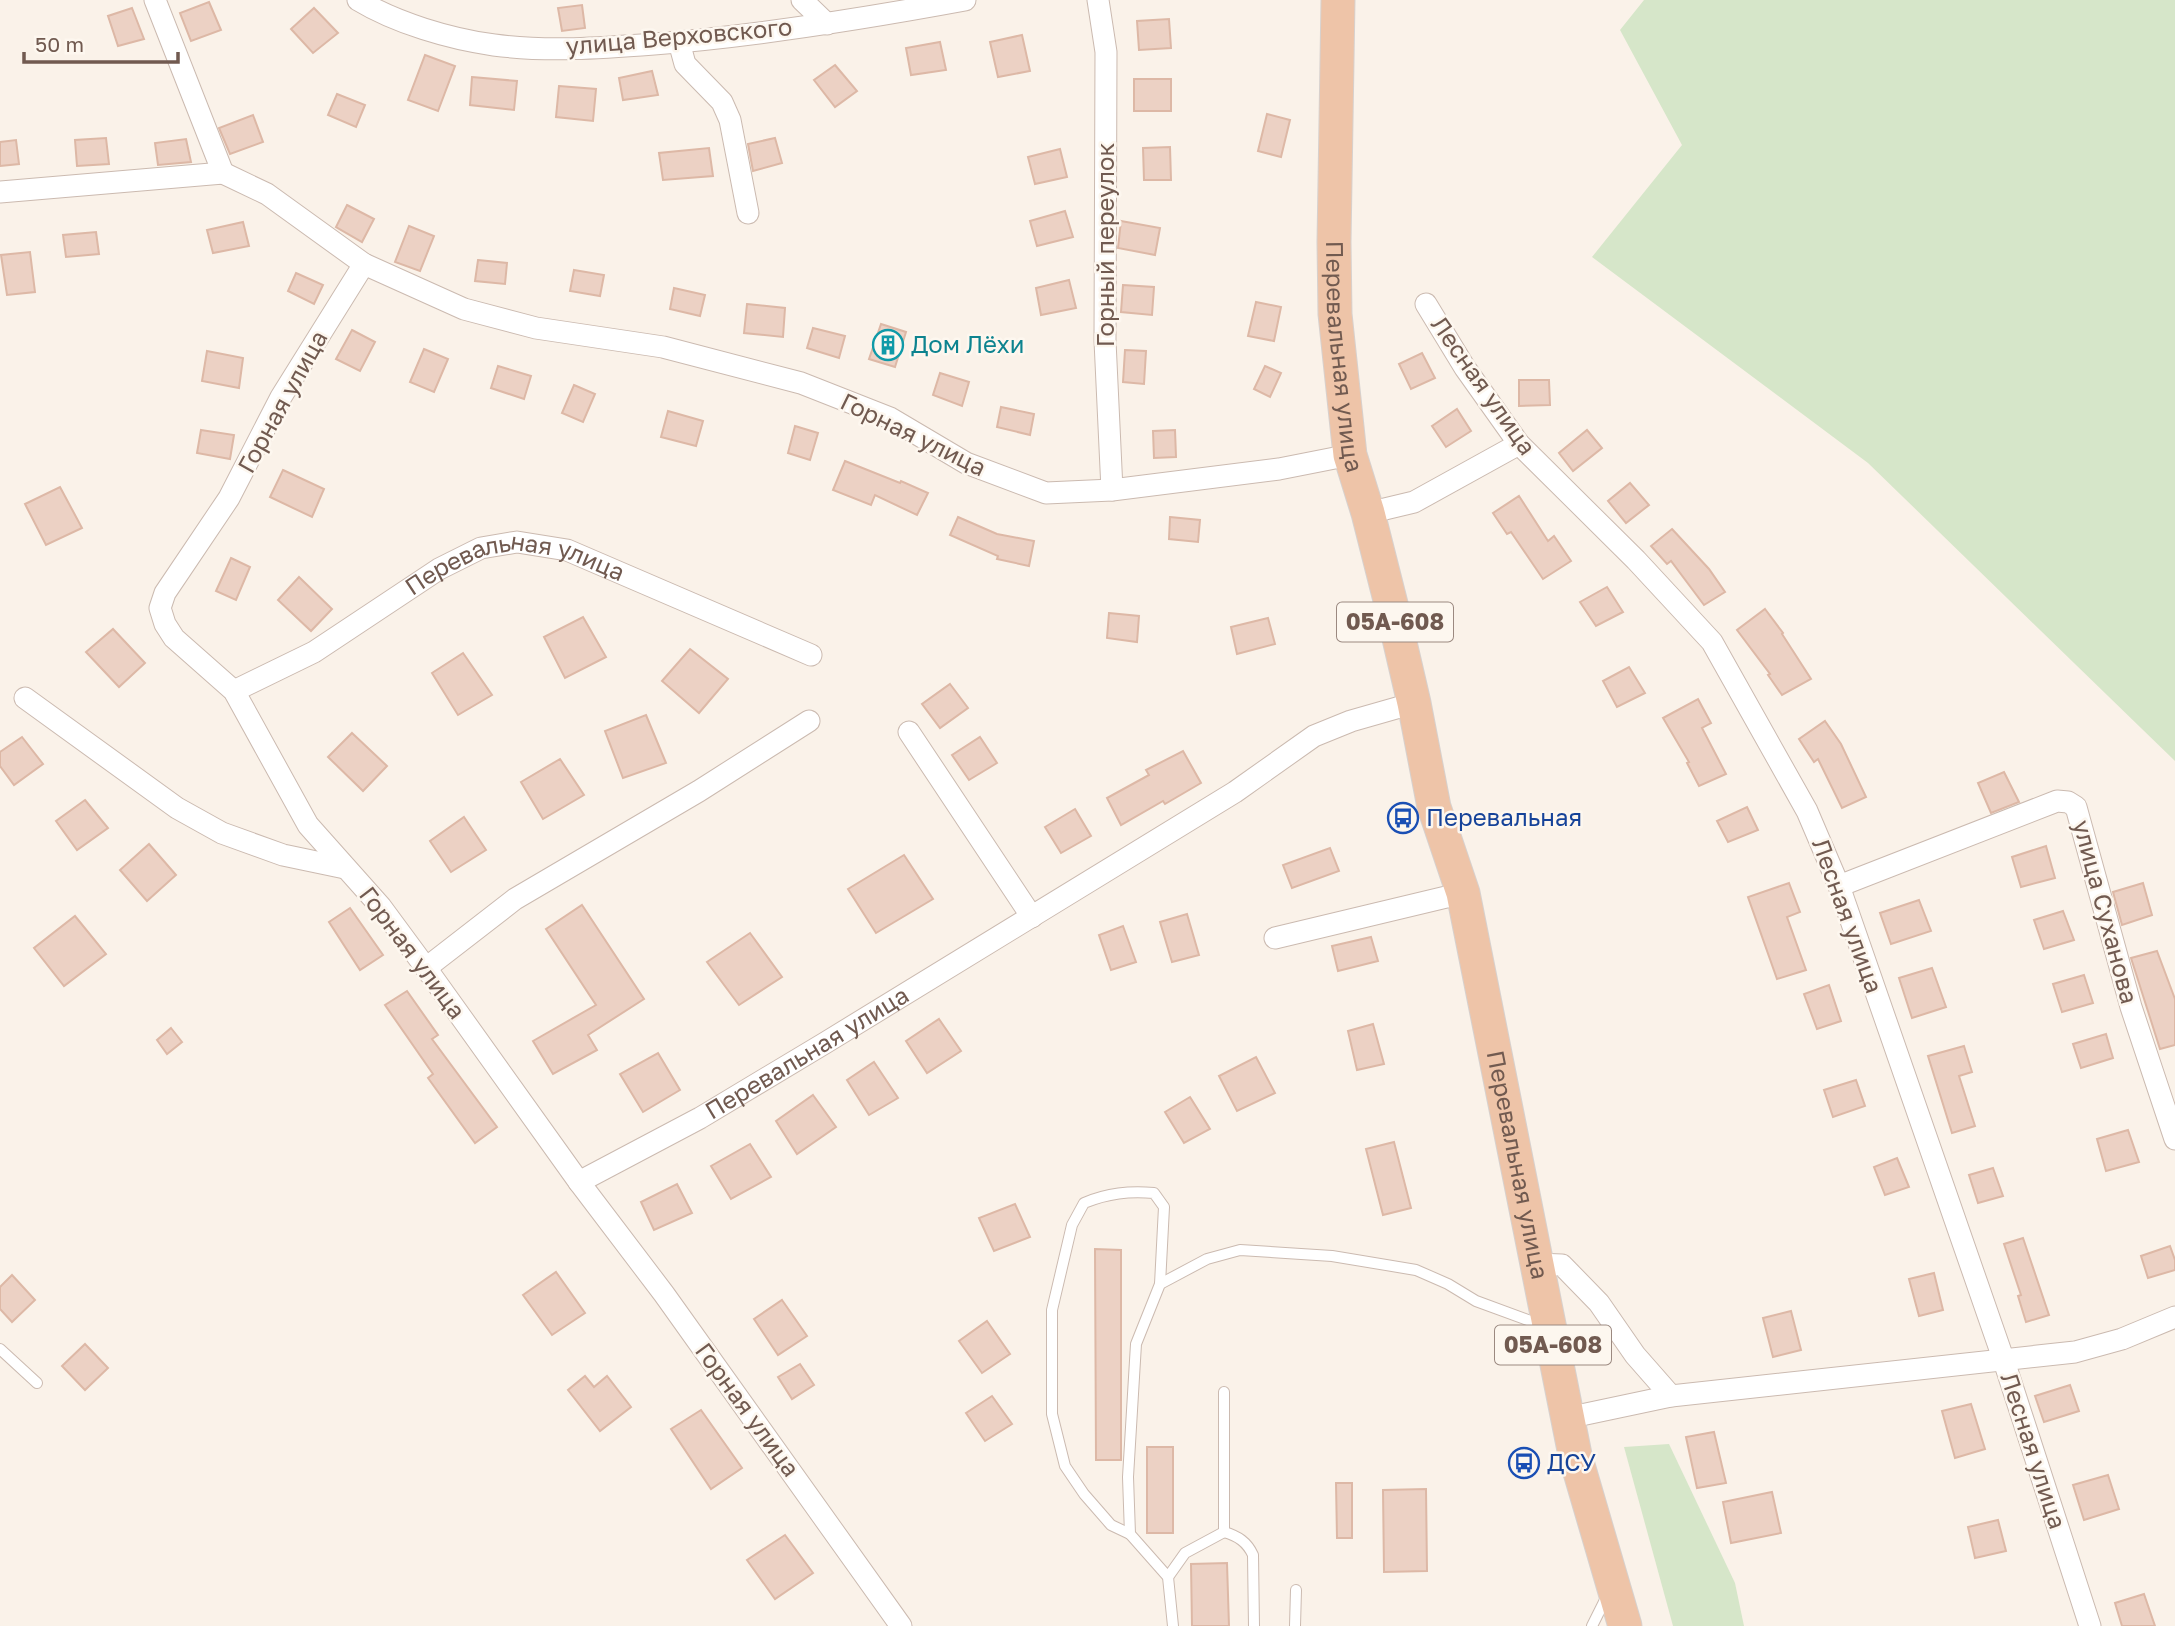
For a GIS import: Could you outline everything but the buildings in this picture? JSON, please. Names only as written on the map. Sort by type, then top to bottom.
[{"type":"highway","name":"Перевальная улица","points":[[1338,0],[1335,314],[1350,455],[1368,513],[1414,704],[1434,807],[1463,893],[1567,1418],[1578,1467],[1625,1626]]},
{"type":"street","points":[[0,192],[223,173],[155,0]]},
{"type":"street","name":"улица Верховского","points":[[358,0],[420,28],[494,45],[588,49],[679,42],[827,24],[965,0]]},
{"type":"street","points":[[802,0],[827,24]]},
{"type":"street","name":"Горный переулок","points":[[1098,0],[1106,52],[1105,341],[1112,490]]},
{"type":"street","points":[[679,42],[685,64],[722,102],[730,120],[748,213]]},
{"type":"street","name":"Горная улица","points":[[223,173],[267,194],[364,264],[464,309],[536,328],[663,347],[801,383],[890,418],[965,463],[1046,494],[1112,490],[1279,469],[1350,455]]},
{"type":"street","name":"Горная улица","points":[[364,264],[281,397],[229,498],[165,593],[160,608],[165,624],[174,638],[234,691],[308,825],[381,907],[901,1626]]},
{"type":"street","name":"Лесная улица","points":[[1426,304],[1465,368],[1518,444],[1636,560],[1712,642],[1807,811],[1839,886],[2003,1358],[2090,1626]]},
{"type":"street","points":[[1368,513],[1414,502],[1518,444]]},
{"type":"street","name":"Перевальная улица","points":[[234,691],[314,652],[439,569],[481,548],[517,542],[567,550],[811,655]]},
{"type":"street","points":[[25,698],[177,808],[222,833],[283,855],[345,867]]},
{"type":"street","name":"Перевальная улица","points":[[579,1182],[700,1118],[1032,917],[1235,792],[1314,736],[1351,721],[1414,704]]},
{"type":"street","points":[[426,968],[515,899],[699,792],[809,721]]},
{"type":"street","points":[[909,732],[1032,917]]},
{"type":"street","name":"улица Суханова","points":[[1839,886],[2057,801],[2068,802],[2076,807],[2131,1007],[2175,1139]]},
{"type":"street","points":[[1275,938],[1463,893]]},
{"type":"street","points":[[1537,1264],[1562,1265],[1599,1303],[1635,1354],[1671,1396]]},
{"type":"street","points":[[1567,1418],[1671,1396],[2075,1352],[2122,1339],[2175,1317]]},
{"type":"lane","points":[[1129,1534],[1128,1477],[1136,1344],[1160,1284],[1164,1207],[1154,1193],[1135,1192],[1103,1195],[1084,1203],[1072,1225],[1052,1310],[1052,1414],[1065,1466],[1084,1494],[1111,1525],[1129,1534],[1168,1577],[1173,1626]]},
{"type":"lane","points":[[1160,1284],[1207,1259],[1240,1250],[1332,1256],[1416,1270],[1476,1301],[1549,1328]]},
{"type":"lane","points":[[0,1349],[37,1382]]},
{"type":"lane","points":[[1224,1392],[1224,1532]]},
{"type":"lane","points":[[1168,1577],[1185,1553],[1224,1532],[1237,1535],[1249,1546],[1253,1555],[1254,1626]]},
{"type":"lane","points":[[1591,1626],[1613,1585]]},
{"type":"lane","points":[[1295,1626],[1296,1590]]},
{"type":"green space","points":[[1644,0],[2175,0],[2175,761],[1868,463],[1592,257],[1682,145],[1620,30]]},
{"type":"green space","points":[[1669,1444],[1735,1583],[1744,1626],[1673,1626],[1624,1447]]},
{"type":"place","name":"Дом Лёхи","points":[[888,345]]},
{"type":"place","name":"Перевальная","points":[[1403,818]]},
{"type":"place","name":"ДСУ","points":[[1524,1463]]}]
